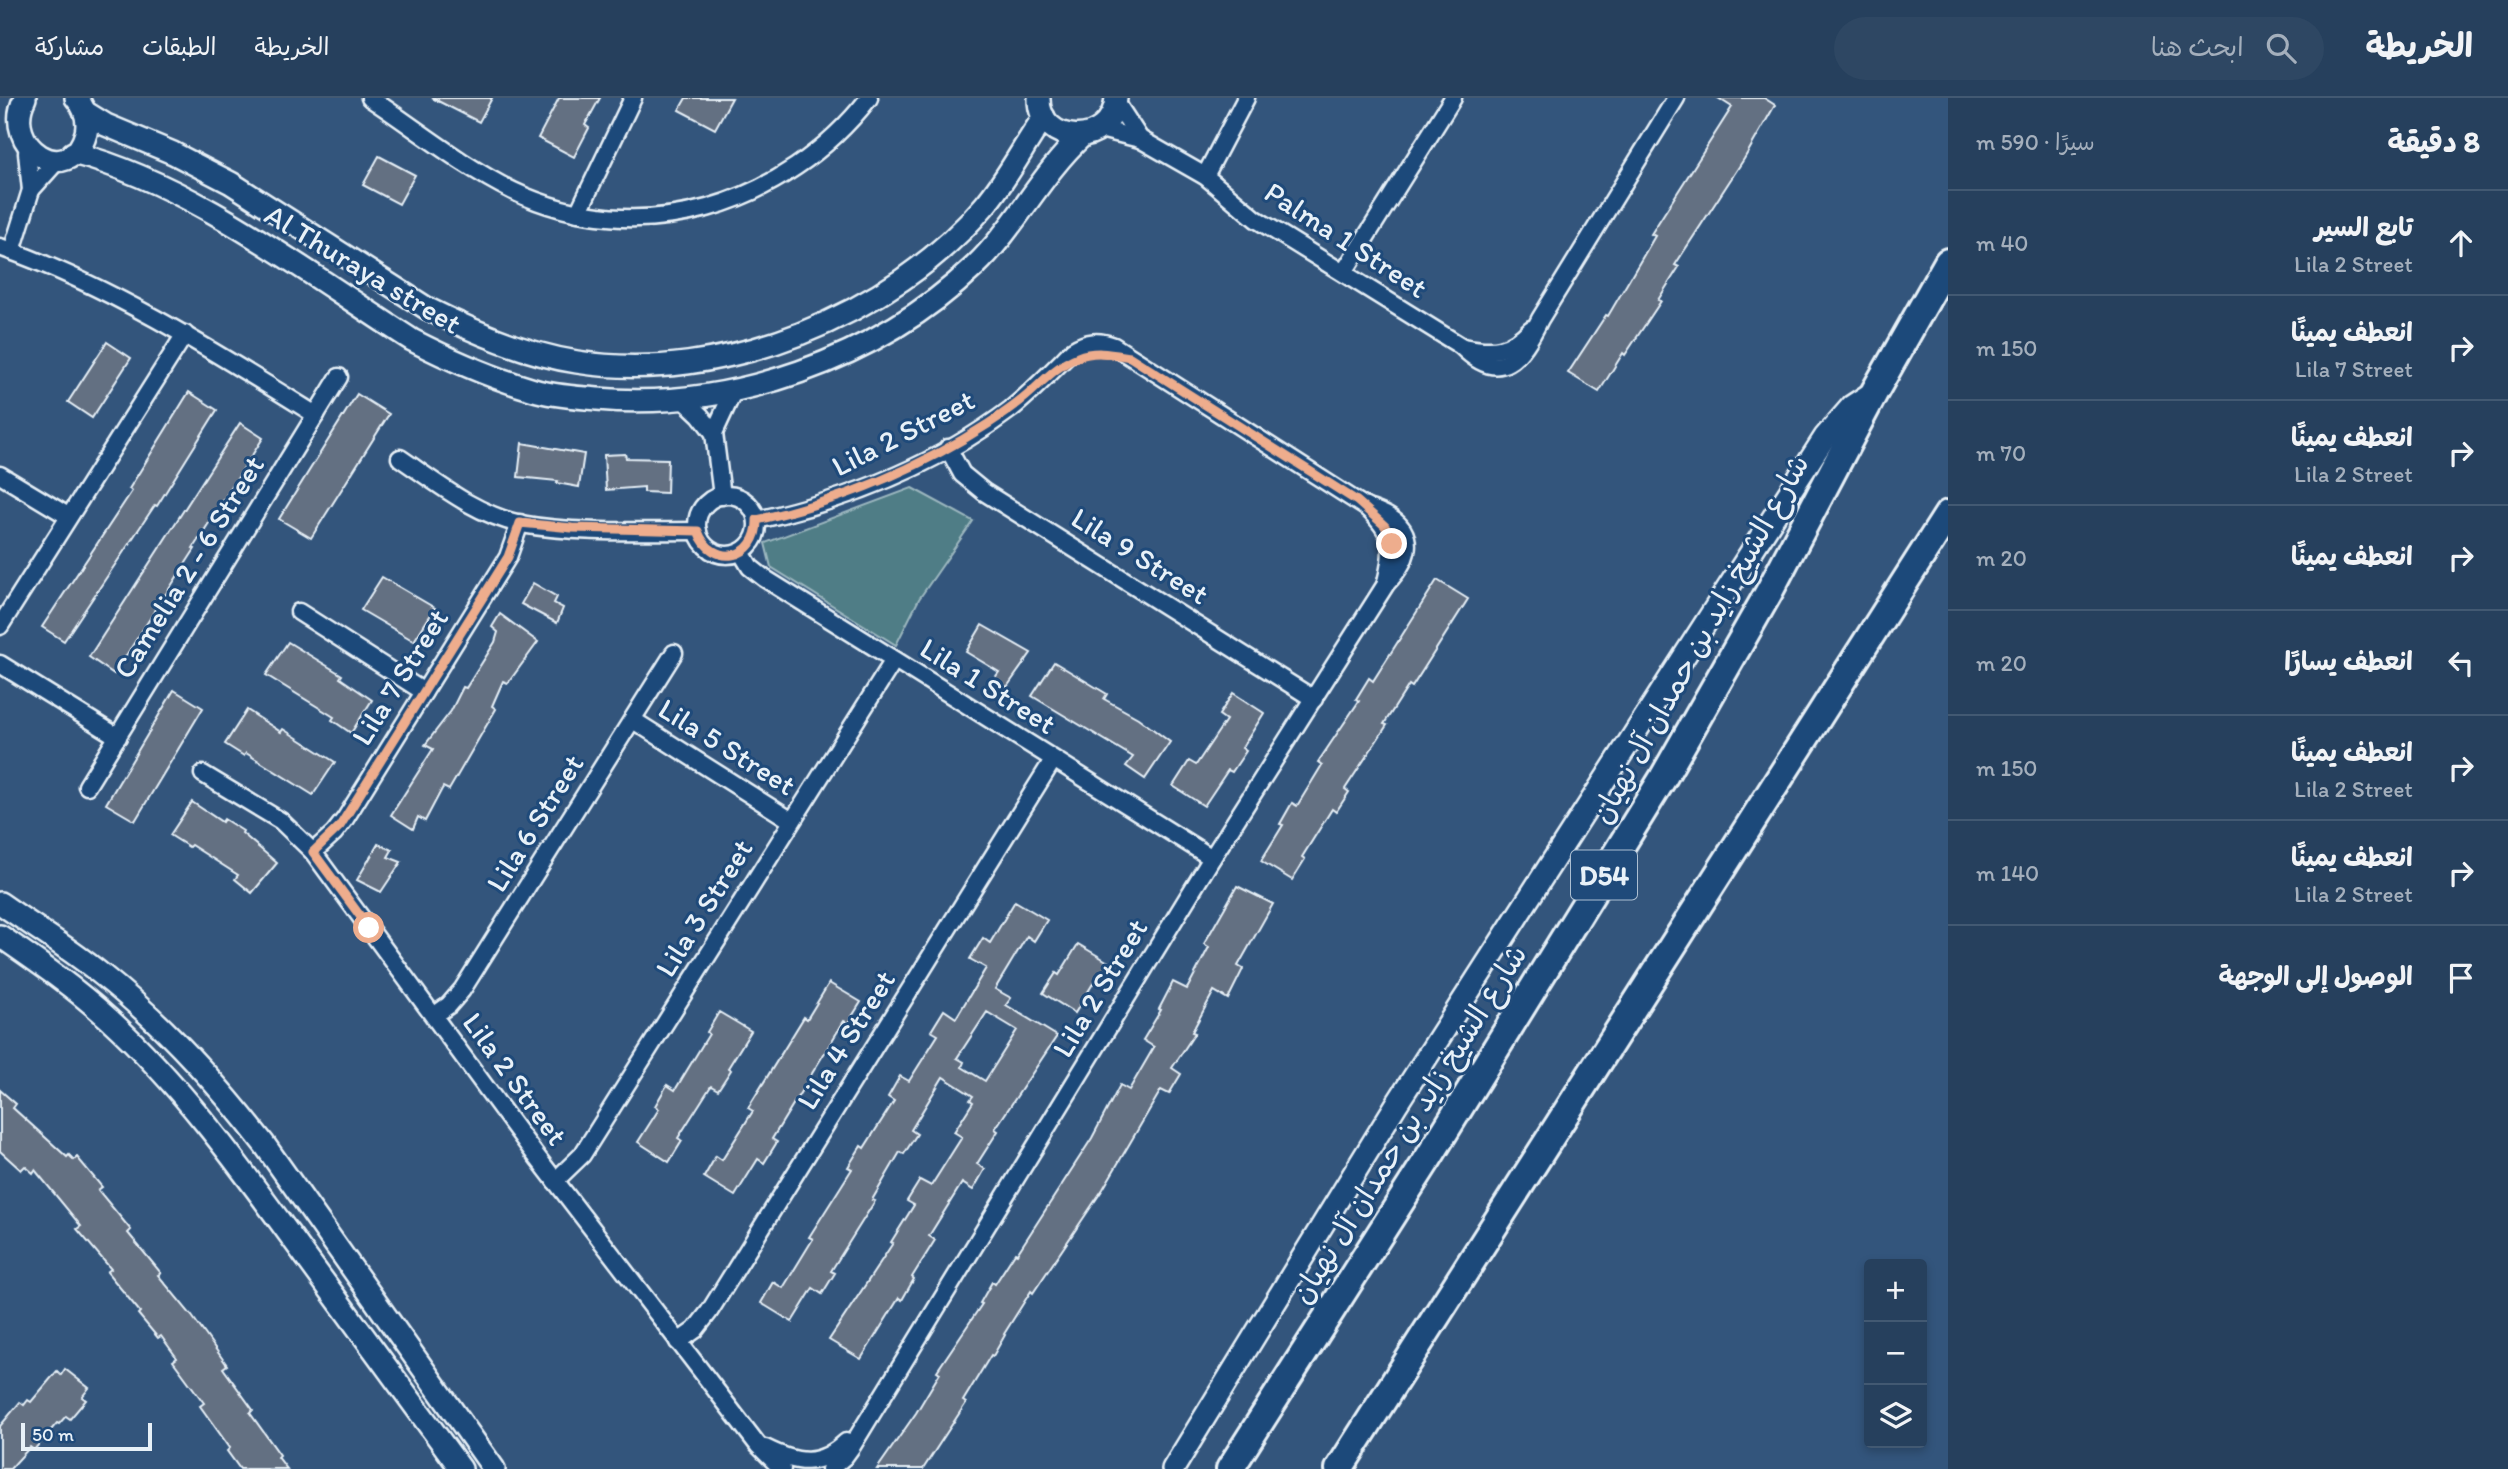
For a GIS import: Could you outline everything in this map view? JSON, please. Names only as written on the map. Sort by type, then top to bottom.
[{"type":"main road","name":"شارع الشيخ زايد بن حمدان آل نهيان","points":[[1230,1469],[1429,1157],[1663,778],[1769,592],[1875,391],[1948,262]]},
{"type":"main road","points":[[1339,1469],[1948,514]]},
{"type":"street","points":[[25,98],[16,111],[14,139],[31,190]]},
{"type":"street","points":[[370,98],[390,104],[503,186],[534,200],[578,213],[645,219],[710,209],[749,195],[786,175],[820,151],[850,123],[869,98]]},
{"type":"street","points":[[578,213],[633,98]]},
{"type":"street","points":[[1205,177],[1246,98]]},
{"type":"street","points":[[1344,272],[1453,98]]},
{"type":"street","name":"Palma 1 Street","points":[[1140,139],[1205,177],[1256,219],[1461,346],[1482,351],[1503,349],[1521,339],[1540,319],[1676,98]]},
{"type":"street","points":[[1116,100],[1140,139]]},
{"type":"street","name":"Al Thuraya street","points":[[14,139],[42,160],[65,157],[112,164],[159,185],[212,213],[412,340],[487,374],[536,391],[572,397],[621,401],[683,399],[733,392],[821,363],[876,338],[927,306],[974,267],[1000,240],[1060,156],[1113,113],[1116,100]]},
{"type":"street","points":[[79,102],[86,134],[31,190],[6,249],[185,334],[316,415]]},
{"type":"street","name":"Al Thuraya street","points":[[79,102],[106,125],[173,153],[231,183],[428,310],[461,326],[544,355],[577,362],[623,366],[715,358],[761,346],[832,320],[871,300],[908,277],[951,240],[986,204],[1041,107]]},
{"type":"street","points":[[1041,107],[1060,132],[1070,136],[1091,133],[1140,139]]},
{"type":"street","points":[[0,626],[185,334]]},
{"type":"street","name":"Lila 2 Street","points":[[757,520],[803,510],[858,491],[948,448],[1010,409],[1073,351],[1089,342],[1106,343],[1130,357],[1367,508],[1385,526],[1392,544],[1386,584],[1212,858],[866,1423],[844,1457],[830,1469]]},
{"type":"street","name":"Camelia 2 - 6 Street","points":[[87,786],[339,377]]},
{"type":"street","points":[[1173,1469],[1395,1105],[1825,437],[1852,406],[1875,391]]},
{"type":"street","points":[[714,433],[733,392]]},
{"type":"street","points":[[683,399],[714,433],[722,495]]},
{"type":"street","name":"Lila 9 Street","points":[[948,448],[962,474],[984,492],[1314,699]]},
{"type":"street","points":[[400,458],[452,494],[481,509],[520,523],[572,528],[698,531]]},
{"type":"street","points":[[0,475],[68,516]]},
{"type":"street","points":[[722,495],[741,498],[754,511],[757,520],[754,539],[741,552],[730,555],[709,549],[701,541],[698,531],[700,512],[705,504],[722,495]]},
{"type":"street","name":"Lila 7 Street","points":[[313,852],[340,826],[508,557],[520,523]]},
{"type":"street","name":"Lila 1 Street","points":[[741,552],[756,573],[1212,858]]},
{"type":"street","points":[[299,612],[424,692]]},
{"type":"street","name":"Lila 6 Street","points":[[435,1015],[456,998],[674,653]]},
{"type":"street","name":"Lila 3 Street","points":[[555,1181],[582,1155],[894,660]]},
{"type":"street","points":[[0,664],[118,737]]},
{"type":"street","name":"Lila 5 Street","points":[[633,720],[792,821]]},
{"type":"street","name":"Lila 4 Street","points":[[678,1342],[695,1330],[709,1312],[1053,760]]},
{"type":"street","name":"Lila 2 Street","points":[[203,774],[281,821],[313,852],[555,1181],[768,1458],[782,1469]]},
{"type":"street","points":[[0,903],[100,973],[134,1002],[167,1033],[231,1102],[264,1144],[494,1469]]},
{"type":"street","points":[[0,936],[59,977],[110,1020],[200,1116],[461,1469]]},
{"type":"street","name":"Lila 2 Street","points":[[758,1445],[789,1459],[814,1461],[838,1450],[866,1423]]},
{"type":"green space","points":[[912,488],[973,521],[919,599],[896,645],[771,567],[765,543]]},
{"type":"building","points":[[432,98],[492,98],[479,122]]},
{"type":"building","points":[[559,98],[600,98],[585,125],[589,128],[574,157],[538,138]]},
{"type":"building","points":[[686,98],[732,98],[715,129],[679,110]]},
{"type":"building","points":[[1718,98],[1764,98],[1775,105],[1744,159],[1675,265],[1679,267],[1658,300],[1661,301],[1625,355],[1623,353],[1599,392],[1568,373],[1606,315],[1608,316],[1655,236],[1651,234],[1732,107]]},
{"type":"building","points":[[379,156],[415,175],[399,204],[363,185]]},
{"type":"building","points":[[107,342],[131,358],[92,418],[68,402]]},
{"type":"building","points":[[189,392],[217,410],[157,506],[155,505],[64,641],[42,627],[132,491],[129,489]]},
{"type":"building","points":[[357,394],[389,414],[311,538],[279,519]]},
{"type":"building","points":[[240,423],[263,438],[114,674],[89,657]]},
{"type":"building","points":[[522,443],[584,454],[579,487],[557,483],[558,481],[518,477]]},
{"type":"building","points":[[625,454],[626,458],[668,459],[667,493],[644,492],[644,487],[606,490],[604,455]]},
{"type":"building","points":[[382,577],[435,608],[414,641],[361,610]]},
{"type":"building","points":[[1437,580],[1468,599],[1412,687],[1409,685],[1384,724],[1387,725],[1345,789],[1349,792],[1336,812],[1332,809],[1302,857],[1305,859],[1292,880],[1261,861],[1283,825],[1280,824],[1292,803],[1297,806],[1322,765],[1318,762],[1359,701],[1356,699],[1369,678],[1373,681]]},
{"type":"building","points":[[533,583],[557,597],[554,603],[563,608],[557,623],[521,604]]},
{"type":"building","points":[[500,614],[538,642],[508,683],[503,681],[492,706],[496,709],[449,790],[443,787],[425,821],[418,817],[413,829],[391,815],[433,749],[425,745],[451,711],[463,687],[466,688],[495,642],[498,632],[492,627]]},
{"type":"building","points":[[982,625],[1031,653],[1007,687],[994,679],[999,672],[966,652]]},
{"type":"building","points":[[288,642],[342,675],[340,678],[372,700],[351,733],[332,720],[334,717],[266,675]]},
{"type":"building","points":[[1054,662],[1107,694],[1104,699],[1138,718],[1170,742],[1145,779],[1126,766],[1133,757],[1032,696]]},
{"type":"building","points":[[174,690],[203,708],[135,821],[106,804]]},
{"type":"building","points":[[1233,693],[1264,713],[1242,748],[1246,751],[1232,772],[1228,770],[1204,806],[1173,786],[1189,761],[1196,765],[1226,720],[1219,715]]},
{"type":"building","points":[[247,710],[335,762],[313,795],[246,753],[244,756],[225,744]]},
{"type":"building","points":[[192,802],[222,822],[224,819],[243,831],[242,833],[277,863],[252,893],[235,879],[238,875],[170,835]]},
{"type":"building","points":[[378,844],[392,850],[388,857],[401,862],[381,892],[357,880]]},
{"type":"building","points":[[1237,886],[1273,904],[1238,966],[1243,969],[1228,999],[1214,991],[1192,1032],[1195,1033],[1172,1068],[1181,1074],[1169,1094],[1161,1090],[1103,1189],[1033,1293],[1031,1291],[963,1401],[966,1403],[923,1469],[877,1469],[916,1413],[940,1373],[937,1371],[982,1304],[980,1303],[992,1282],[995,1284],[1015,1253],[1017,1254],[1092,1138],[1120,1085],[1129,1090],[1154,1047],[1143,1040],[1161,1010],[1159,1009],[1173,982],[1187,989],[1209,947],[1204,944]]},
{"type":"building","points":[[1015,901],[1047,920],[1034,941],[1027,936],[995,989],[1011,998],[1006,1005],[1057,1036],[995,1129],[998,1131],[977,1164],[985,1169],[973,1190],[962,1183],[929,1236],[935,1240],[912,1277],[914,1279],[902,1300],[899,1298],[861,1359],[829,1340],[893,1243],[891,1242],[914,1205],[907,1201],[920,1180],[931,1186],[962,1137],[954,1132],[973,1102],[970,1100],[973,1096],[943,1077],[911,1130],[917,1134],[904,1154],[900,1152],[872,1200],[875,1201],[831,1271],[835,1273],[822,1294],[813,1288],[792,1322],[761,1303],[773,1282],[783,1288],[813,1239],[809,1237],[852,1169],[848,1167],[861,1146],[864,1148],[894,1101],[888,1097],[900,1076],[909,1081],[938,1035],[931,1031],[944,1010],[956,1018],[986,968],[970,959],[983,938],[990,943]],"holes":[[[987,1012],[1017,1030],[985,1081],[962,1067],[964,1062],[957,1058]]]},
{"type":"building","points":[[1078,944],[1110,963],[1097,984],[1094,982],[1075,1013],[1043,993],[1056,973],[1059,975]]},
{"type":"building","points":[[829,983],[861,1002],[848,1023],[844,1021],[772,1139],[777,1142],[764,1163],[758,1159],[735,1196],[704,1177],[716,1156],[722,1160],[753,1111],[748,1108],[804,1017],[807,1019]]},
{"type":"building","points":[[719,1012],[751,1031],[718,1090],[711,1086],[678,1138],[682,1141],[669,1162],[638,1142],[659,1109],[655,1106],[667,1085],[675,1090]]},
{"type":"building","points":[[0,1090],[16,1104],[13,1108],[67,1157],[69,1155],[74,1160],[77,1157],[102,1187],[98,1190],[131,1230],[128,1233],[161,1273],[158,1275],[227,1365],[223,1368],[253,1410],[250,1413],[287,1469],[240,1469],[227,1451],[230,1448],[200,1406],[204,1403],[173,1361],[177,1358],[161,1336],[158,1338],[138,1314],[140,1312],[107,1272],[111,1269],[77,1229],[81,1226],[35,1170],[33,1173],[25,1166],[21,1170],[0,1151]]},
{"type":"building","points":[[65,1369],[89,1388],[82,1397],[86,1400],[70,1419],[66,1416],[57,1423],[34,1450],[30,1447],[10,1469],[0,1469],[0,1426],[20,1402],[24,1405],[28,1400],[31,1402],[57,1371],[61,1375]]},
{"type":"route","points":[[369,928],[313,852],[340,826],[508,557],[520,523],[572,528],[698,531],[701,541],[719,554],[741,552],[749,547],[754,539],[757,520],[803,510],[885,480],[988,424],[1010,409],[1058,366],[1080,356],[1102,353],[1130,357],[1357,501],[1385,526],[1392,544]]}]
